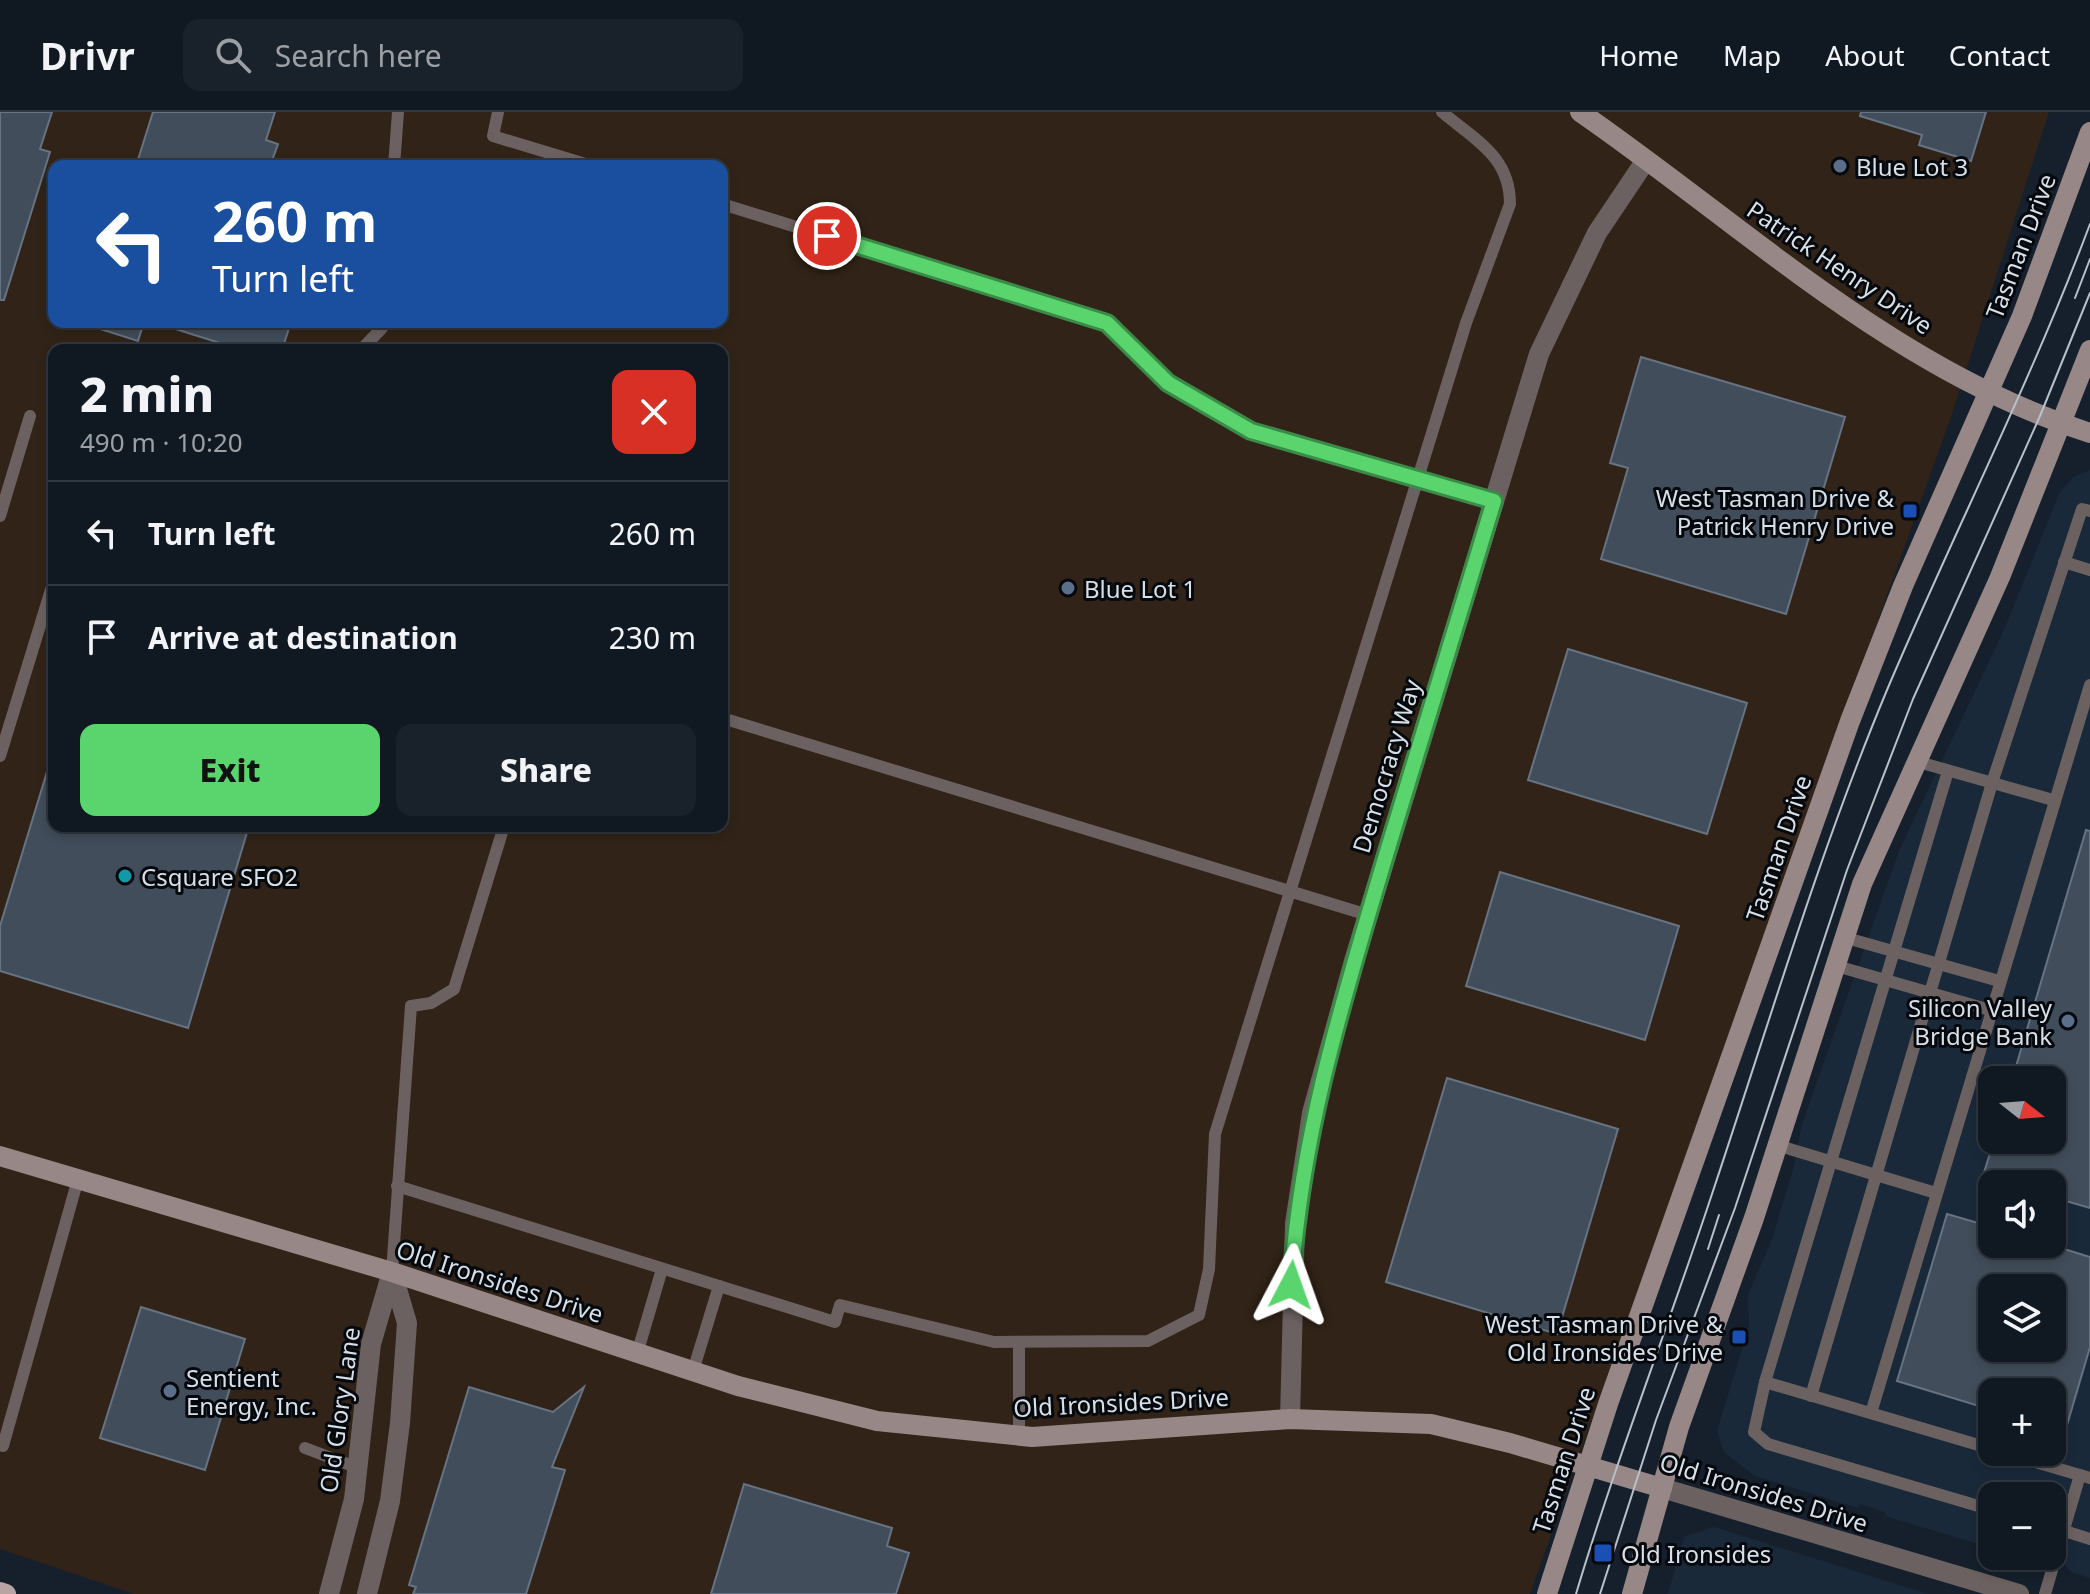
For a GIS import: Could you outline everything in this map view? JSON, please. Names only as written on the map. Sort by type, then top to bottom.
[{"type":"main road","name":"Patrick Henry Drive","points":[[1580,112],[1832,299],[1989,391],[2061,424],[2090,433]]},
{"type":"main road","name":"Tasman Drive","points":[[1547,1594],[1587,1466],[1850,721],[1903,586],[2033,288],[2090,132]]},
{"type":"main road","points":[[1632,1594],[1679,1427],[1776,1145],[1843,937],[1881,836],[2000,577],[2090,350]]},
{"type":"main road","name":"Old Ironsides Drive","points":[[0,1156],[392,1272],[693,1371],[877,1421],[1019,1435],[1290,1419],[1431,1424],[1662,1488]]},
{"type":"main road","points":[[0,1592],[6,1594]]},
{"type":"street","name":"Democracy Way","points":[[1290,1419],[1295,1223],[1312,1113],[1368,915],[1539,354],[1564,295],[1597,233],[1646,160]]},
{"type":"street","name":"Old Glory Lane","points":[[329,1594],[358,1468],[371,1344],[392,1272]]},
{"type":"street","points":[[367,1594],[390,1501],[400,1423],[407,1323],[392,1272]]},
{"type":"street","name":"Old Ironsides Drive","points":[[1662,1488],[2019,1594]]},
{"type":"lane","points":[[394,160],[398,112]]},
{"type":"lane","points":[[498,112],[493,136],[572,160]]},
{"type":"lane","points":[[397,1186],[835,1322],[840,1305],[942,1332],[994,1342],[1148,1341],[1199,1315],[1209,1269],[1215,1134],[1466,323],[1510,204],[1510,184],[1500,160],[1442,112]]},
{"type":"lane","points":[[728,206],[1107,323],[1168,383],[1251,431],[1494,501]]},
{"type":"lane","points":[[367,344],[382,328]]},
{"type":"lane","points":[[0,516],[30,416]]},
{"type":"lane","points":[[1811,1396],[1992,783],[2082,509],[2090,511]]},
{"type":"lane","points":[[2064,562],[2090,570]]},
{"type":"lane","points":[[0,756],[48,600]]},
{"type":"lane","points":[[1871,1413],[2090,685]]},
{"type":"lane","points":[[728,720],[1368,915]]},
{"type":"lane","points":[[1915,761],[2053,800]]},
{"type":"lane","points":[[1948,771],[1765,1382],[1754,1432],[1760,1439],[1978,1506]]},
{"type":"lane","points":[[392,1272],[411,1006],[431,1003],[454,989],[502,832]]},
{"type":"lane","points":[[1843,937],[1999,981]]},
{"type":"lane","points":[[1833,965],[1990,1010]]},
{"type":"lane","points":[[1776,1145],[1936,1193]]},
{"type":"lane","points":[[3,1446],[78,1179]]},
{"type":"lane","points":[[637,1354],[662,1269]]},
{"type":"lane","points":[[693,1371],[719,1286]]},
{"type":"lane","points":[[1019,1342],[1019,1435]]},
{"type":"lane","points":[[1765,1382],[1978,1445]]},
{"type":"lane","points":[[305,1448],[358,1468]]},
{"type":"lane","points":[[2050,1466],[2085,1476],[2066,1513]]},
{"type":"lane","points":[[2066,1532],[2090,1539]]},
{"type":"lane","points":[[2045,1594],[2050,1570]]},
{"type":"shaded area","points":[[0,112],[2049,112],[1952,414],[1530,1594],[134,1594],[0,1549]]},
{"type":"shaded area","points":[[2090,470],[2090,1578],[2071,1572],[2066,1566],[2066,1482],[1978,1482],[1978,1544],[1885,1516],[1885,1512],[1860,1504],[1858,1508],[1755,1476],[1724,1452],[1717,1431],[1749,1327],[1748,1295],[1772,1239],[1794,1166],[1802,1124],[1899,851],[2004,630],[2059,494],[2072,478]]},
{"type":"shaded area","points":[[1714,1527],[1928,1594],[1668,1594],[1684,1537]]},
{"type":"building","points":[[0,112],[52,112],[40,149],[50,152],[4,300],[0,300]]},
{"type":"building","points":[[153,112],[275,112],[266,140],[278,144],[272,160],[138,160]]},
{"type":"building","points":[[1861,112],[1986,112],[1971,161],[1919,145],[1922,135],[1860,116]]},
{"type":"building","points":[[97,328],[142,328],[138,341]]},
{"type":"building","points":[[172,328],[289,328],[284,344],[223,344]]},
{"type":"building","points":[[1641,357],[1845,417],[1786,614],[1601,559],[1628,468],[1610,463]]},
{"type":"building","points":[[1568,649],[1747,703],[1707,834],[1528,780]]},
{"type":"building","name":"Csquare SFO2","points":[[48,769],[48,832],[247,832],[188,1028],[0,971],[0,926]]},
{"type":"building","name":"Silicon Valley Bridge Bank","points":[[2086,830],[2090,831],[2090,1208],[2066,1201],[2066,1170],[1985,1170],[1990,1154],[2066,1154],[2066,1066],[2016,1066]]},
{"type":"building","points":[[1500,872],[1679,926],[1645,1040],[1466,986]]},
{"type":"building","points":[[1447,1078],[1618,1129],[1557,1334],[1386,1282]]},
{"type":"building","points":[[1947,1214],[1978,1223],[1978,1258],[2066,1258],[2066,1250],[2090,1257],[2090,1347],[2066,1428],[2066,1378],[1978,1378],[1978,1406],[1897,1381]]},
{"type":"building","points":[[141,1307],[245,1339],[205,1470],[100,1438]]},
{"type":"building","points":[[469,1387],[553,1412],[584,1387],[552,1467],[565,1470],[526,1594],[413,1594],[416,1587],[409,1585]]},
{"type":"building","points":[[744,1484],[892,1528],[887,1546],[909,1553],[896,1594],[711,1594]]},
{"type":"tram line","points":[[1576,1594],[1838,815],[1887,690],[2043,342],[2090,224]]},
{"type":"tram line","points":[[2075,298],[2090,259]]},
{"type":"tram line","points":[[1600,1594],[1656,1420],[1735,1208],[1847,870],[1913,699],[2040,416],[2090,293]]},
{"type":"tram line","points":[[1708,1249],[1719,1215]]},
{"type":"place","name":"Blue Lot 3","points":[[1840,166]]},
{"type":"place","name":"West Tasman Drive & Patrick Henry Drive","points":[[1910,511]]},
{"type":"place","name":"Blue Lot 1","points":[[1068,588]]},
{"type":"place","name":"Csquare SFO2","points":[[125,876]]},
{"type":"place","name":"Silicon Valley Bridge Bank","points":[[2068,1021]]},
{"type":"place","name":"West Tasman Drive & Old Ironsides Drive","points":[[1739,1337]]},
{"type":"place","name":"Sentient Energy, Inc.","points":[[170,1391]]},
{"type":"place","name":"Old Ironsides","points":[[1603,1553]]},
{"type":"route","points":[[827,236],[1107,323],[1168,383],[1251,431],[1494,501],[1354,961],[1312,1113],[1295,1223],[1291,1285]]}]
